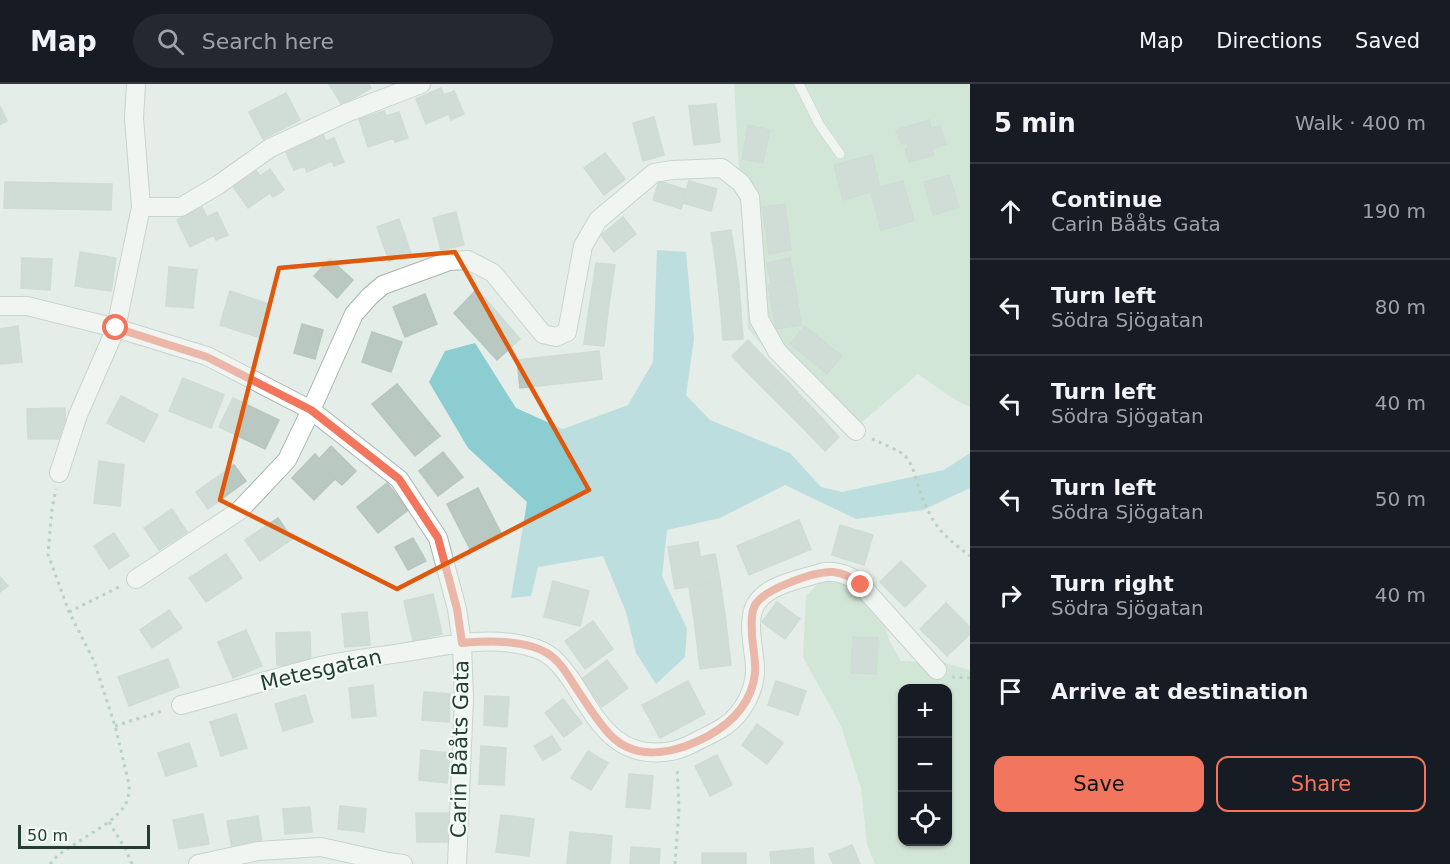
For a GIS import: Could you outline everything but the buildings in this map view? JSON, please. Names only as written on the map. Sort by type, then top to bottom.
[{"type":"street","points":[[59,472],[78,415],[116,328],[141,207],[134,118],[136,84]]},
{"type":"street","points":[[141,207],[180,207],[218,185],[270,148],[346,113],[421,84]]},
{"type":"street","points":[[136,579],[239,511],[288,460],[354,314],[383,285],[449,261],[468,261],[493,273],[543,334],[556,337],[567,332],[583,246],[598,220],[654,173],[722,168],[741,183],[750,197],[759,319],[777,351],[856,431]]},
{"type":"street","name":"Carin Bååts Gata","points":[[0,306],[27,306],[116,328],[207,357],[311,410],[399,479],[438,538],[457,609],[462,643],[464,699],[456,864]]},
{"type":"street","name":"Metesgatan","points":[[181,705],[319,667],[462,643],[494,641],[512,643],[545,652],[562,668],[605,730],[630,748],[659,753],[676,750],[726,726],[748,697],[755,672],[753,612],[764,595],[782,585],[824,572],[839,573],[852,578],[861,585],[937,670]]},
{"type":"street","points":[[198,864],[258,851],[321,847],[403,864]]},
{"type":"lane","points":[[799,84],[819,124],[840,154]]},
{"type":"path","points":[[856,431],[905,455],[934,523],[944,535],[970,556]]},
{"type":"path","points":[[50,864],[58,855],[109,822],[124,808],[129,792],[115,726],[94,661],[69,612],[48,554],[52,509],[59,472]]},
{"type":"path","points":[[69,612],[136,579]]},
{"type":"path","points":[[115,726],[181,705]]},
{"type":"path","points":[[675,864],[679,808],[676,750]]},
{"type":"path","points":[[109,822],[132,864]]},
{"type":"highlighted area","points":[[455,252],[589,490],[397,589],[220,500],[279,268]]},
{"type":"green space","points":[[734,84],[970,84],[970,407],[955,400],[918,374],[860,424],[811,400],[748,329]]},
{"type":"green space","points":[[834,568],[867,574],[890,642],[901,661],[941,662],[970,670],[970,864],[875,864],[867,845],[861,788],[841,726],[803,657],[806,596]]},
{"type":"water","points":[[657,250],[686,252],[694,339],[686,395],[710,420],[790,453],[821,487],[842,492],[944,470],[970,453],[970,488],[923,510],[856,519],[785,485],[720,518],[667,530],[662,576],[687,629],[685,657],[656,684],[636,653],[626,612],[603,556],[538,567],[531,596],[511,598],[527,502],[468,448],[429,382],[445,351],[475,343],[516,408],[563,429],[628,405],[653,362]]},
{"type":"route","points":[[116,328],[207,357],[311,410],[399,479],[438,538],[457,609],[462,643],[494,641],[512,643],[545,652],[562,668],[605,730],[630,748],[652,753],[676,750],[726,726],[734,718],[748,697],[754,679],[752,617],[755,606],[758,600],[771,590],[824,572],[844,574],[861,585]]}]
